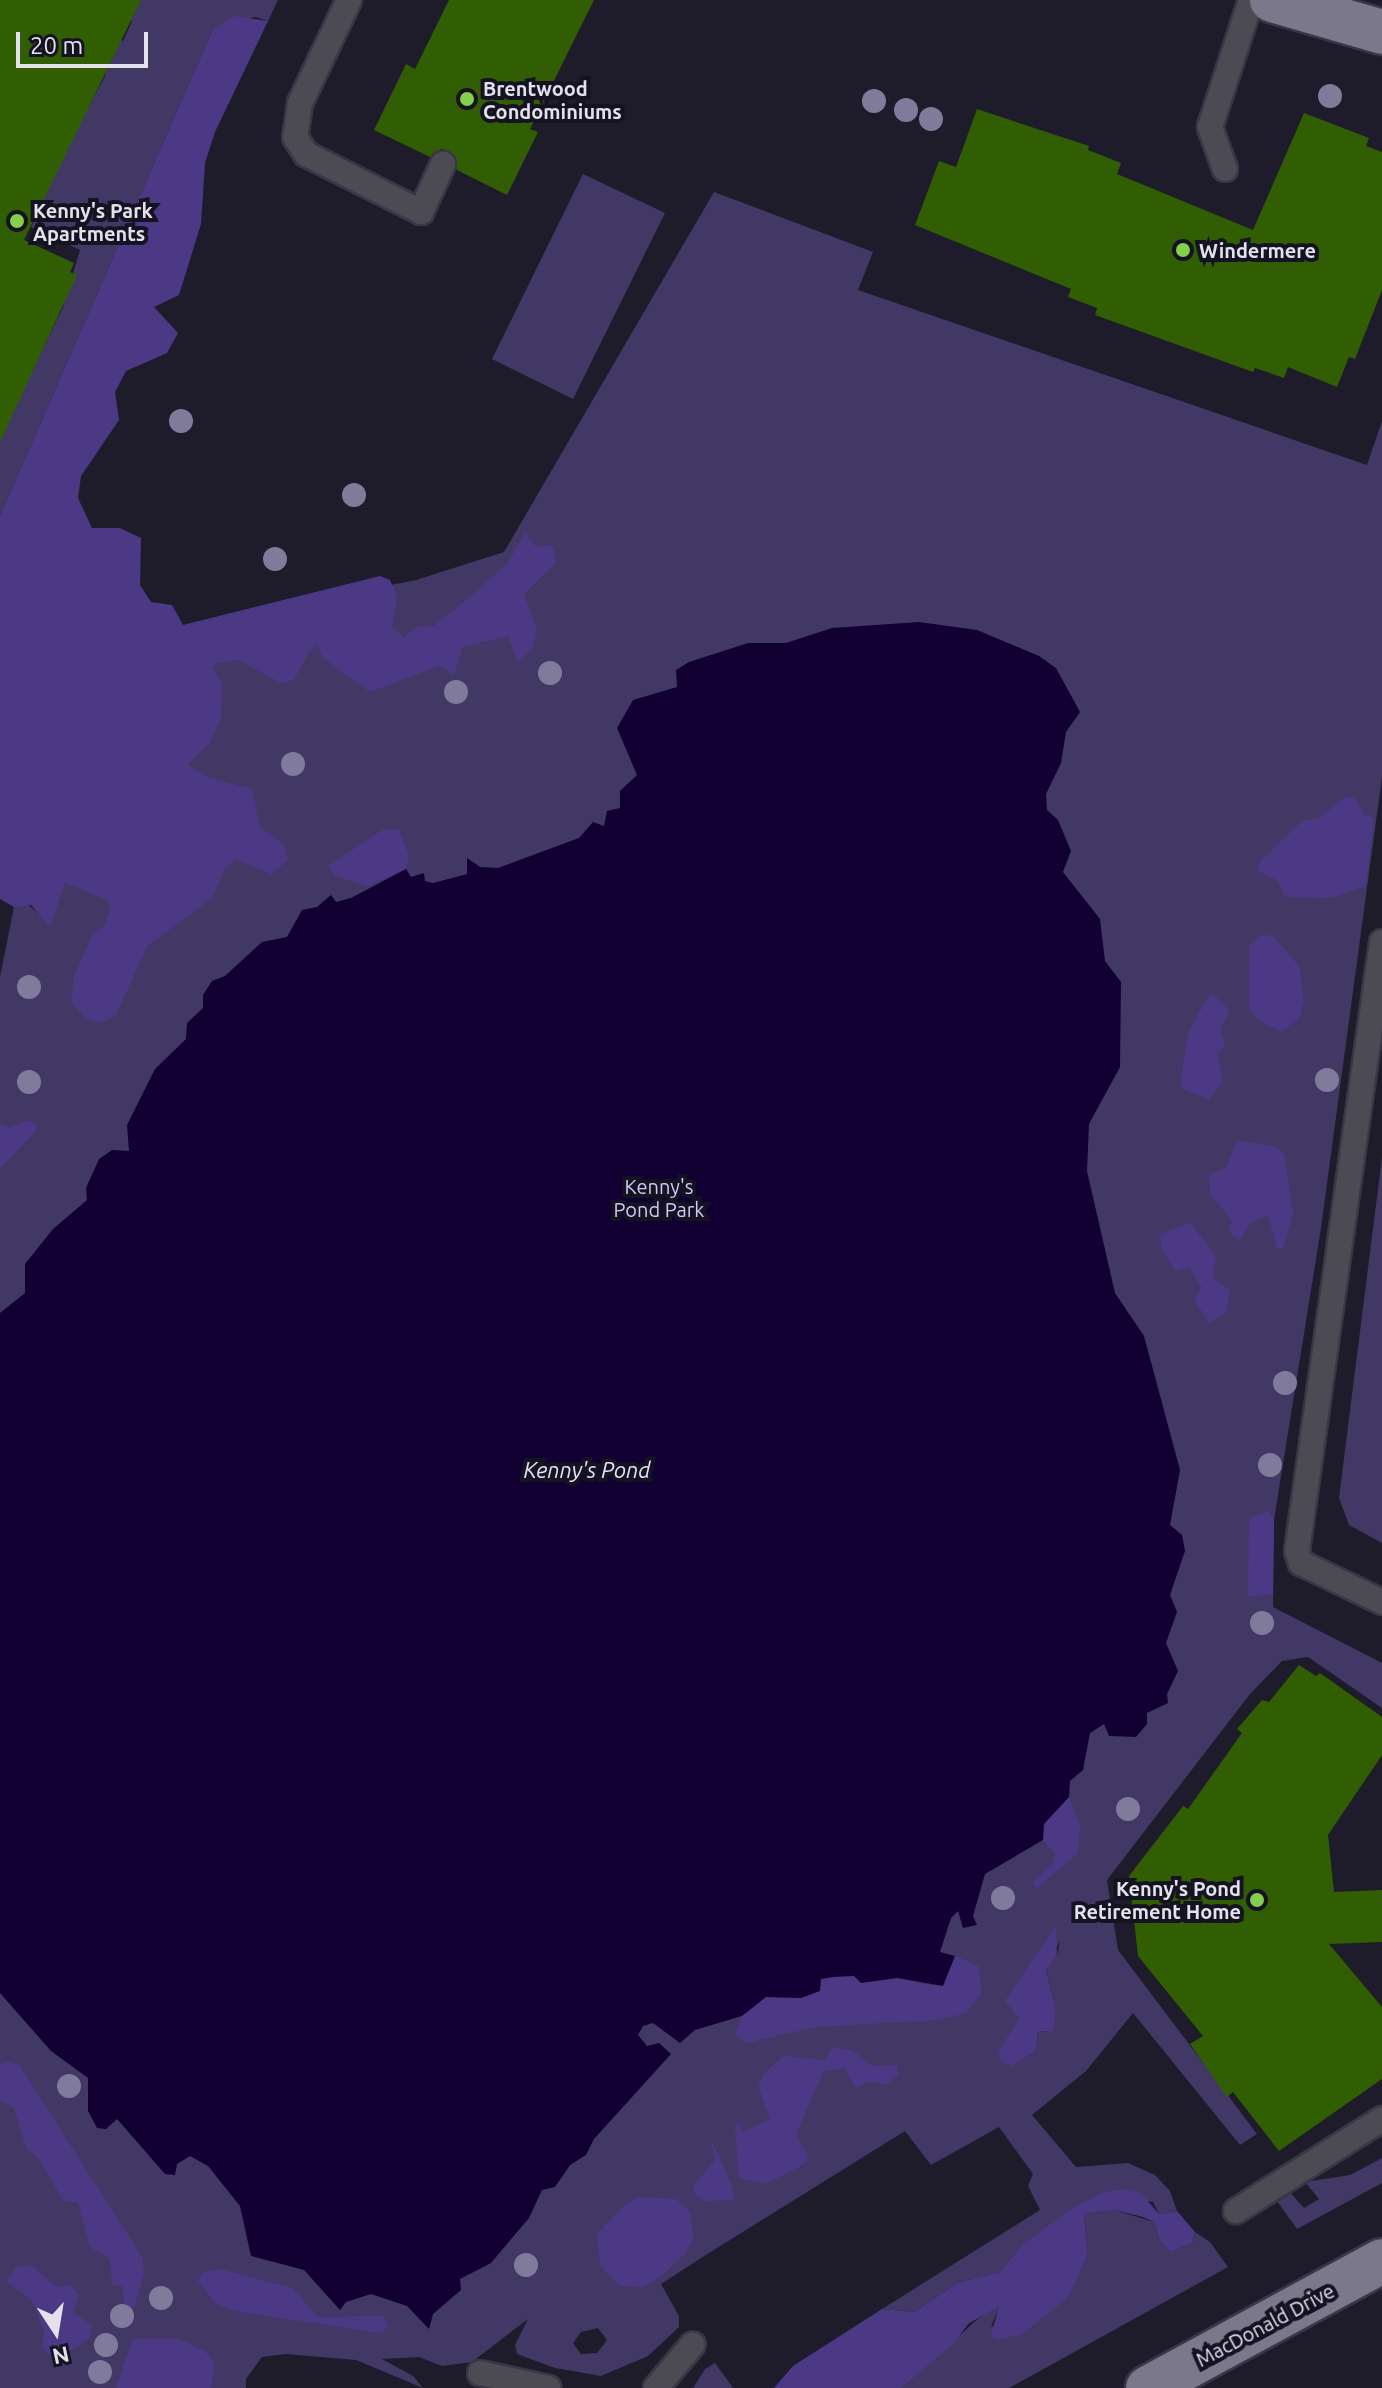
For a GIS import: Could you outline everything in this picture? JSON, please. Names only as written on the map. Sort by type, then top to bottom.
[{"type":"main road","points":[[1272,0],[1382,32]]},
{"type":"main road","name":"MacDonald Drive","points":[[1148,2388],[1382,2261]]},
{"type":"lane","points":[[349,0],[300,103],[295,120],[300,146],[421,212],[443,164]]},
{"type":"lane","points":[[1225,169],[1210,127],[1251,0]]},
{"type":"lane","points":[[1382,942],[1297,1551],[1301,1563],[1382,1602]]},
{"type":"lane","points":[[1236,2211],[1382,2119]]},
{"type":"lane","points":[[656,2388],[693,2344]]},
{"type":"lane","points":[[480,2373],[548,2388]]},
{"type":"green space","points":[[141,0],[278,0],[268,21],[255,17],[212,31],[0,516],[0,437],[63,307],[80,250],[31,227],[36,216],[32,214],[105,76],[115,38],[123,41],[132,21],[126,17]]},
{"type":"green space","points":[[583,174],[665,213],[573,399],[492,359]]},
{"type":"green space","name":"Kenny's Pond","points":[[714,192],[873,252],[858,290],[1367,465],[1382,421],[1382,777],[1321,1228],[1274,1520],[1273,1607],[1382,1663],[1382,1708],[1308,1657],[1282,1661],[1250,1694],[1107,1880],[1118,1950],[1257,2134],[1240,2145],[1133,2013],[1086,2071],[1032,2115],[1076,2167],[1128,2163],[1155,2175],[1170,2191],[1177,2211],[1159,2214],[1153,2202],[1102,2193],[1021,2246],[1000,2272],[959,2282],[914,2312],[882,2309],[1040,2210],[1028,2186],[1033,2174],[999,2127],[931,2165],[905,2131],[661,2284],[679,2316],[679,2327],[648,2356],[601,2376],[555,2368],[517,2354],[515,2345],[528,2319],[472,2362],[442,2366],[419,2357],[382,2359],[413,2376],[423,2388],[356,2360],[286,2354],[262,2357],[246,2379],[246,2388],[0,2388],[0,977],[14,907],[25,902],[40,915],[205,621],[416,580],[504,552]],"holes":[[[1060,1941],[1057,1956],[1046,1968],[1056,2010],[1052,2032],[1038,2031],[1036,2051],[1013,2066],[1011,2033]],[[598,2328],[607,2340],[597,2353],[581,2354],[573,2343],[581,2332]]]},
{"type":"green space","points":[[1382,1157],[1382,1543],[1349,1525],[1339,1498]]},
{"type":"green space","points":[[1382,2158],[1382,2183],[1297,2229],[1277,2201],[1289,2191],[1304,2208],[1319,2199],[1305,2182],[1350,2175]]},
{"type":"green space","points":[[1115,2210],[1154,2222],[1160,2241],[1171,2252],[1192,2243],[1195,2232],[1210,2242],[1228,2267],[1009,2388],[901,2388],[990,2308],[1000,2305],[991,2327],[1075,2284],[1088,2254],[1084,2214]]},
{"type":"green space","points":[[715,2363],[733,2388],[693,2388],[705,2369]]},
{"type":"shaded area","points":[[234,16],[268,21],[215,132],[205,163],[201,224],[179,295],[154,307],[178,333],[167,353],[126,371],[115,392],[119,420],[81,476],[78,498],[92,528],[120,528],[141,538],[140,585],[151,602],[172,605],[183,625],[380,576],[390,580],[397,597],[392,627],[404,637],[417,627],[434,626],[472,595],[508,563],[525,532],[536,547],[553,545],[556,563],[524,594],[537,631],[532,649],[518,662],[508,636],[462,647],[454,675],[439,666],[370,692],[322,657],[318,645],[308,653],[294,680],[281,683],[239,660],[217,663],[212,668],[222,683],[221,718],[210,743],[187,765],[207,777],[252,789],[260,827],[284,845],[288,860],[271,874],[236,859],[225,868],[212,898],[147,946],[116,1015],[100,1023],[86,1019],[71,1001],[74,977],[92,936],[105,925],[111,906],[105,899],[65,883],[50,927],[31,905],[14,907],[0,899],[0,516],[212,31]]},
{"type":"shaded area","points":[[1346,796],[1355,798],[1364,814],[1374,818],[1366,886],[1331,898],[1285,897],[1277,880],[1256,870],[1261,861],[1302,821],[1319,818]]},
{"type":"shaded area","points":[[384,829],[399,829],[409,856],[406,869],[367,886],[336,876],[328,866]]},
{"type":"shaded area","points":[[1272,935],[1299,966],[1304,1002],[1299,1018],[1281,1032],[1257,1019],[1249,1008],[1249,946],[1259,936]]},
{"type":"shaded area","points":[[1211,992],[1230,1011],[1220,1029],[1225,1044],[1217,1055],[1223,1081],[1209,1099],[1182,1089],[1181,1077],[1188,1033]]},
{"type":"shaded area","points":[[27,1120],[37,1124],[35,1132],[0,1168],[0,1125],[10,1128]]},
{"type":"shaded area","points":[[1237,1141],[1274,1146],[1284,1154],[1293,1215],[1283,1248],[1277,1248],[1268,1215],[1249,1224],[1240,1240],[1234,1237],[1229,1228],[1233,1221],[1210,1194],[1209,1174],[1226,1168]]},
{"type":"shaded area","points":[[1190,1223],[1216,1256],[1213,1277],[1230,1291],[1226,1313],[1209,1323],[1194,1299],[1202,1288],[1189,1267],[1176,1271],[1161,1247],[1160,1234]]},
{"type":"shaded area","points":[[1269,1511],[1274,1520],[1273,1595],[1248,1596],[1249,1518]]},
{"type":"shaded area","points":[[1069,1797],[1080,1826],[1078,1853],[1036,1889],[1033,1882],[1054,1862],[1055,1854],[1043,1840],[1044,1824],[1056,1804]]},
{"type":"shaded area","points":[[1056,1926],[1057,1956],[1046,1969],[1056,2010],[1053,2032],[1038,2031],[1036,2051],[1013,2066],[1002,2062],[998,2053],[1019,2018],[1005,2001]]},
{"type":"shaded area","points":[[955,1956],[979,1966],[981,1994],[966,2013],[938,2020],[815,2027],[747,2043],[735,2035],[742,2016],[766,1997],[801,1998],[821,1979],[833,1977],[854,1976],[861,1983],[897,1978],[934,1986]]},
{"type":"shaded area","points":[[833,2048],[852,2050],[872,2066],[897,2065],[898,2074],[886,2085],[868,2081],[856,2088],[844,2067],[823,2072],[796,2134],[808,2156],[806,2163],[766,2184],[739,2178],[735,2127],[738,2122],[743,2132],[770,2119],[758,2085],[764,2074],[784,2055],[824,2061]]},
{"type":"shaded area","points":[[8,2062],[19,2065],[142,2257],[144,2273],[134,2308],[125,2307],[122,2286],[112,2285],[110,2259],[90,2247],[78,2203],[63,2200],[39,2159],[26,2148],[14,2108],[0,2100],[0,2064]]},
{"type":"shaded area","points":[[711,2139],[735,2200],[704,2201],[694,2193],[694,2185],[715,2160]]},
{"type":"shaded area","points":[[1122,2189],[1141,2193],[1159,2214],[1177,2211],[1195,2232],[1192,2243],[1171,2252],[1160,2241],[1154,2222],[1143,2217],[1115,2210],[1084,2214],[1088,2254],[1075,2284],[1066,2299],[1022,2334],[997,2340],[991,2336],[999,2306],[968,2324],[953,2344],[901,2388],[774,2388],[793,2366],[882,2309],[914,2312],[959,2282],[1000,2272],[1021,2246],[1068,2211],[1102,2193]]},
{"type":"shaded area","points":[[640,2197],[676,2199],[690,2212],[693,2237],[686,2253],[660,2277],[643,2287],[619,2286],[600,2265],[597,2234],[626,2204]]},
{"type":"shaded area","points":[[30,2264],[56,2287],[70,2285],[79,2295],[73,2313],[92,2325],[90,2338],[55,2361],[42,2347],[44,2331],[32,2300],[6,2281],[17,2267]]},
{"type":"shaded area","points":[[220,2269],[292,2288],[318,2317],[383,2316],[389,2326],[381,2333],[234,2311],[216,2304],[198,2281],[203,2272]]},
{"type":"shaded area","points":[[133,2339],[179,2339],[205,2351],[215,2364],[211,2388],[116,2388]]},
{"type":"water","name":"Kenny's Pond","points":[[919,622],[977,630],[1039,656],[1056,668],[1080,712],[1066,732],[1061,763],[1046,794],[1047,810],[1058,820],[1071,851],[1063,872],[1100,919],[1105,961],[1121,982],[1120,1067],[1089,1124],[1087,1171],[1115,1293],[1144,1336],[1180,1470],[1170,1525],[1182,1535],[1185,1551],[1170,1595],[1177,1612],[1166,1643],[1178,1671],[1167,1694],[1168,1703],[1147,1713],[1147,1724],[1136,1737],[1109,1736],[1104,1724],[1090,1733],[1083,1770],[1070,1781],[1069,1797],[1044,1824],[1043,1840],[985,1874],[973,1916],[977,1925],[963,1928],[958,1911],[951,1918],[940,1952],[955,1956],[943,1986],[897,1978],[861,1983],[854,1976],[833,1977],[821,1979],[820,1991],[801,1998],[766,1997],[742,2016],[695,2030],[680,2043],[653,2023],[643,2026],[638,2035],[647,2046],[659,2043],[671,2054],[594,2139],[586,2155],[570,2165],[555,2187],[542,2190],[529,2218],[491,2263],[460,2279],[461,2290],[433,2314],[429,2329],[407,2306],[371,2294],[346,2302],[340,2310],[304,2270],[251,2256],[240,2206],[208,2166],[190,2156],[177,2164],[175,2175],[165,2174],[117,2119],[106,2129],[97,2128],[88,2111],[88,2078],[51,2051],[0,1993],[0,1313],[25,1293],[25,1264],[53,1229],[87,1200],[86,1188],[99,1159],[112,1150],[129,1151],[127,1125],[155,1069],[186,1039],[187,1023],[203,1008],[203,995],[212,981],[225,976],[262,942],[287,937],[302,910],[317,907],[331,895],[336,902],[351,898],[406,869],[411,877],[424,873],[425,881],[433,883],[467,874],[467,858],[480,867],[498,868],[579,838],[593,822],[604,826],[607,811],[620,808],[620,791],[637,775],[617,728],[633,700],[677,687],[676,670],[689,662],[748,643],[786,643],[832,628]]},
{"type":"building","name":"Kenny's Park Apartments","points":[[0,0],[141,0],[24,240],[74,263],[70,272],[77,275],[0,442]]},
{"type":"building","name":"Brentwood Condominiums","points":[[449,0],[594,0],[530,129],[538,132],[507,195],[457,170],[450,151],[441,149],[430,157],[374,130],[406,64],[415,69]]},
{"type":"building","name":"Windermere","points":[[977,109],[1089,146],[1088,150],[1121,163],[1117,174],[1253,230],[1304,113],[1369,138],[1366,146],[1382,152],[1382,290],[1355,359],[1349,357],[1337,387],[1288,367],[1284,378],[1255,368],[1253,372],[1095,315],[1097,308],[1068,297],[1071,289],[915,225],[939,161],[956,167]]},
{"type":"building","name":"Kenny's Pond Retirement Home","points":[[1299,1665],[1316,1676],[1320,1673],[1382,1717],[1382,1755],[1328,1835],[1334,1892],[1382,1890],[1382,1942],[1329,1944],[1382,2007],[1382,2079],[1279,2151],[1233,2092],[1227,2097],[1190,2044],[1203,2036],[1138,1956],[1129,1876],[1183,1806],[1188,1809],[1242,1733],[1237,1729],[1262,1700],[1269,1702]]},
{"type":"place","name":"Brentwood Condominiums","points":[[467,99]]},
{"type":"place","name":"Kenny's Park Apartments","points":[[17,221]]},
{"type":"place","name":"Windermere","points":[[1183,250]]},
{"type":"place","name":"Kenny's Pond Retirement Home","points":[[1257,1900]]},
{"type":"park label","name":"Kenny's Pond Park","points":[[659,1198]]}]
